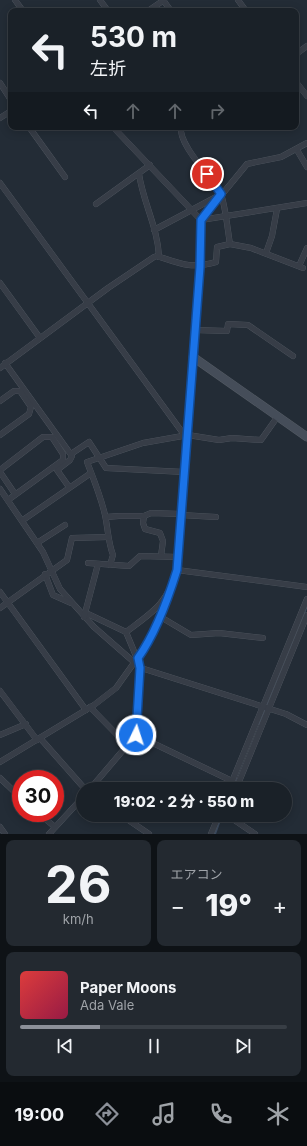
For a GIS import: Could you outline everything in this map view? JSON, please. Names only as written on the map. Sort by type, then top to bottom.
[{"type":"street","points":[[152,8],[163,0]]},
{"type":"street","points":[[0,83],[8,95]]},
{"type":"street","points":[[299,86],[307,96]]},
{"type":"street","points":[[31,130],[65,177]]},
{"type":"street","points":[[116,130],[201,220],[225,218],[307,203]]},
{"type":"street","points":[[180,130],[180,133],[186,143],[221,194],[230,244]]},
{"type":"street","points":[[0,762],[88,708],[116,688],[146,646],[160,616],[177,570],[186,435],[200,267],[201,220],[247,164],[281,157],[297,150],[307,143]]},
{"type":"street","points":[[297,150],[307,167]]},
{"type":"street","points":[[96,204],[150,165]]},
{"type":"street","points":[[139,174],[141,189],[147,200],[159,248],[159,257]]},
{"type":"street","points":[[0,183],[87,303],[186,435]]},
{"type":"street","points":[[154,230],[192,211],[221,194]]},
{"type":"street","points":[[266,254],[272,236],[277,209]]},
{"type":"street","points":[[0,368],[87,303],[154,257],[159,257],[188,266],[200,267],[216,262],[217,247],[230,244],[252,248],[301,267],[307,248]]},
{"type":"street","points":[[0,284],[40,338]]},
{"type":"street","points":[[195,330],[226,331],[228,324],[248,325],[293,356]]},
{"type":"street","points":[[193,357],[307,437]]},
{"type":"street","points":[[5,363],[71,454],[72,456],[70,460],[58,470],[69,487]]},
{"type":"street","points":[[0,401],[14,391],[20,391],[31,407],[29,414],[0,435]]},
{"type":"street","points":[[110,565],[114,555],[108,537],[106,517],[99,491],[87,462],[143,443],[186,435],[219,440],[232,438],[261,440],[278,416]]},
{"type":"street","points":[[8,500],[63,460],[64,454],[52,437],[43,438],[0,471],[15,494]]},
{"type":"street","points":[[71,454],[89,442],[101,457],[106,468],[184,472]]},
{"type":"street","points":[[22,520],[91,473]]},
{"type":"street","points":[[0,489],[38,543],[60,589],[84,617],[140,668],[266,707],[286,714],[307,726]]},
{"type":"street","points":[[106,517],[144,516],[151,513],[216,517]]},
{"type":"street","points":[[144,516],[142,523],[145,529],[160,533],[163,541],[161,556]]},
{"type":"street","points":[[38,543],[65,526]]},
{"type":"street","points":[[0,608],[45,574],[67,560],[72,538],[108,537]]},
{"type":"street","points":[[88,563],[129,566],[140,556],[178,557]]},
{"type":"street","points":[[84,617],[98,564]]},
{"type":"street","points":[[177,570],[307,587]]},
{"type":"street","points":[[45,574],[52,594],[73,604]]},
{"type":"street","points":[[126,632],[154,612],[164,602],[171,588]]},
{"type":"street","points":[[0,592],[88,708],[127,745]]},
{"type":"street","points":[[239,782],[307,599]]},
{"type":"street","points":[[84,617],[88,614],[126,632],[135,662]]},
{"type":"street","points":[[136,735],[232,781],[307,615]]},
{"type":"street","points":[[160,616],[191,635],[219,633],[263,638]]},
{"type":"street","points":[[96,782],[136,735],[140,668]]},
{"type":"street","points":[[0,691],[26,724],[79,782]]},
{"type":"street","points":[[0,735],[26,724]]},
{"type":"street","points":[[0,778],[12,789]]},
{"type":"street","points":[[49,834],[76,805]]},
{"type":"street","points":[[50,822],[56,827]]},
{"type":"street","points":[[131,822],[149,834]]},
{"type":"street","points":[[211,834],[216,822]]},
{"type":"street","points":[[237,822],[255,834]]},
{"type":"street","points":[[0,827],[5,834]]},
{"type":"waterway","points":[[259,724],[307,606]]},
{"type":"waterway","points":[[235,782],[236,778]]},
{"type":"waterway","points":[[215,834],[219,822]]},
{"type":"route","points":[[136,735],[140,668],[138,658],[146,646],[171,588],[177,570],[200,267],[200,224],[201,220],[221,194],[207,174]]}]
